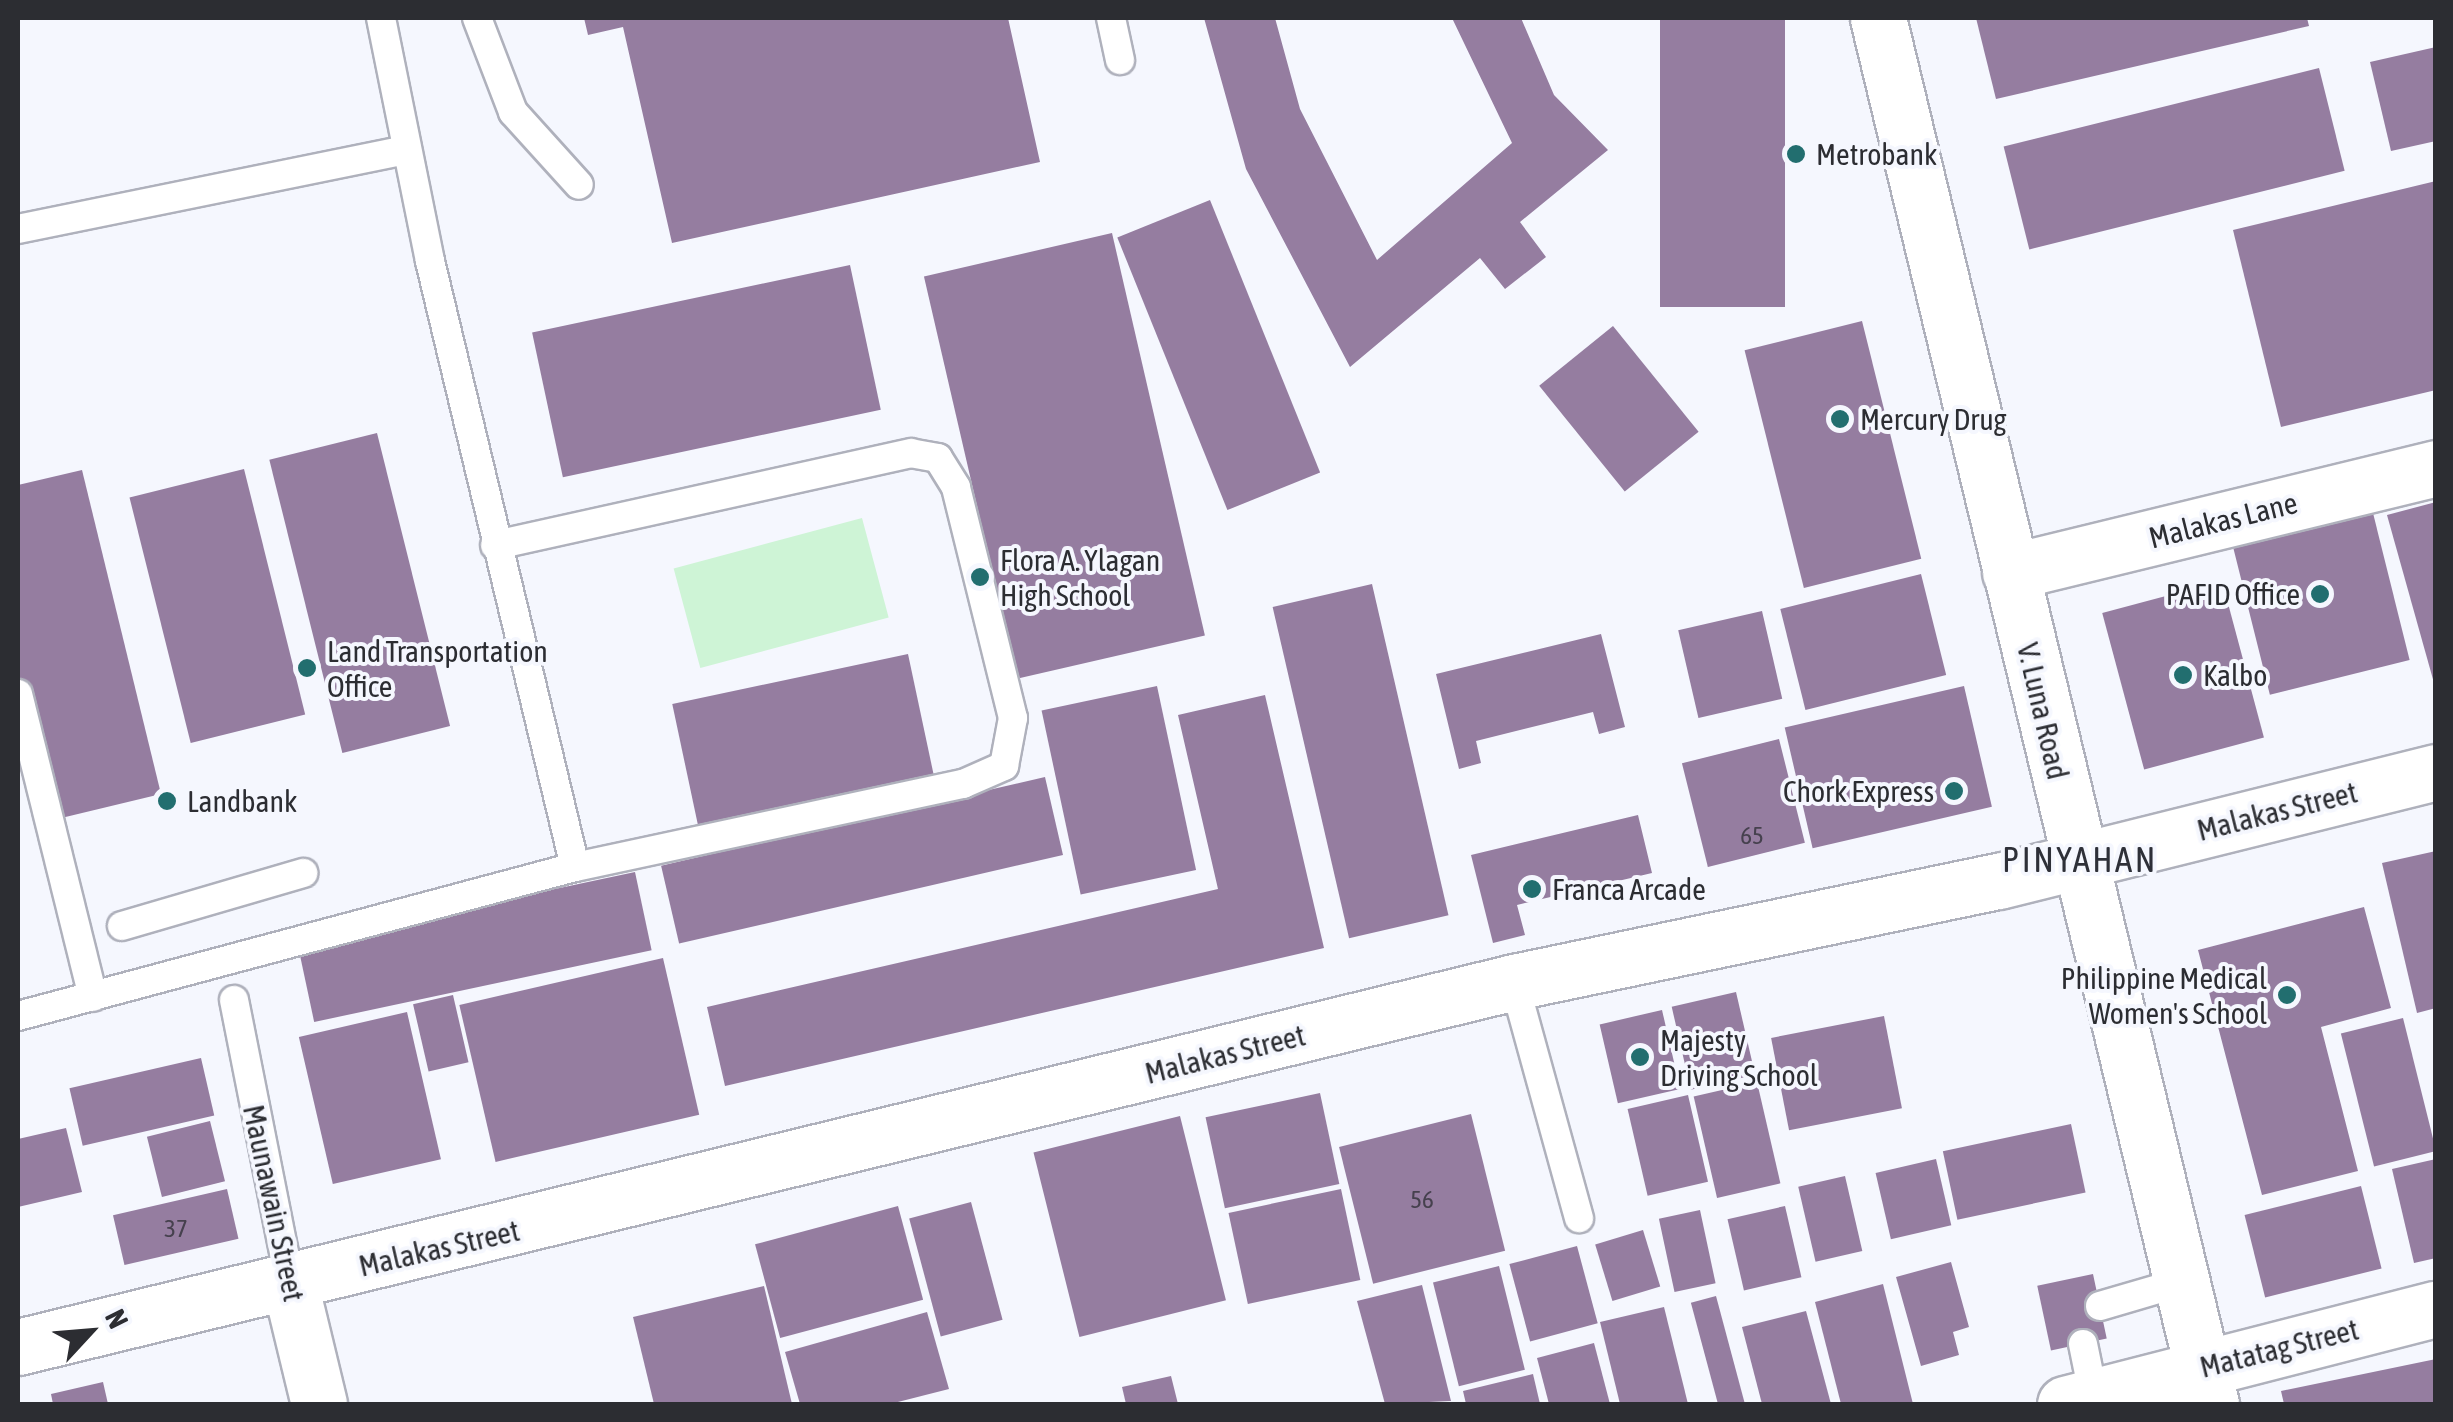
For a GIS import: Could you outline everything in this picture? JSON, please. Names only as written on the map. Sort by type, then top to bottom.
[{"type":"street","name":"V. Luna Road","points":[[1878,18],[2207,1386]]},
{"type":"street","name":"Malakas Lane","points":[[2010,572],[2436,468]]},
{"type":"street","name":"Malakas Street","points":[[18,1347],[290,1284],[1514,982],[2079,860],[2436,772]]},
{"type":"street","name":"Maunawain Street","points":[[290,1284],[319,1404]]},
{"type":"street","name":"Matatag Street","points":[[2080,1401],[2207,1386],[2436,1309]]},
{"type":"lane","points":[[381,18],[495,545],[575,867]]},
{"type":"lane","points":[[477,18],[513,112],[580,185]]},
{"type":"lane","points":[[1111,18],[1120,60]]},
{"type":"lane","points":[[18,229],[407,150]]},
{"type":"lane","points":[[18,1016],[575,867],[963,784],[1004,766],[1013,718],[956,486],[938,458],[911,452],[495,545]]},
{"type":"lane","points":[[18,694],[93,997]]},
{"type":"lane","points":[[122,926],[303,873]]},
{"type":"lane","points":[[1514,982],[1579,1218]]},
{"type":"lane","name":"Maunawain Street","points":[[234,1000],[290,1284]]},
{"type":"lane","points":[[2100,1306],[2182,1282]]},
{"type":"lane","points":[[2080,1401],[2082,1344]]},
{"type":"green space","points":[[862,518],[889,617],[700,668],[674,568]]},
{"type":"building","points":[[584,18],[1008,18],[1040,162],[672,243],[623,27],[588,35]]},
{"type":"building","points":[[1204,18],[1275,18],[1300,109],[1377,260],[1512,143],[1452,18],[1521,18],[1554,95],[1608,150],[1520,222],[1546,257],[1505,289],[1480,258],[1350,367],[1246,169]]},
{"type":"building","points":[[1660,18],[1785,18],[1785,307],[1660,307]]},
{"type":"building","points":[[1976,18],[2307,18],[2309,26],[1996,99]]},
{"type":"building","points":[[2436,47],[2436,141],[2391,151],[2370,62]]},
{"type":"building","points":[[2319,68],[2345,171],[2029,249],[2004,147]]},
{"type":"building","points":[[2436,181],[2436,390],[2281,427],[2233,230]]},
{"type":"building","points":[[1210,200],[1320,473],[1227,510],[1117,237]]},
{"type":"building","points":[[1112,233],[1205,635],[1017,679],[924,276]]},
{"type":"building","points":[[850,265],[881,410],[563,477],[532,333]]},
{"type":"building","points":[[1862,321],[1921,559],[1804,588],[1745,350]]},
{"type":"building","points":[[1613,326],[1699,432],[1625,491],[1539,386]]},
{"type":"building","points":[[377,433],[450,726],[342,753],[269,460]]},
{"type":"building","points":[[244,469],[305,714],[191,743],[130,498]]},
{"type":"building","points":[[82,470],[161,794],[53,820],[18,675],[18,485]]},
{"type":"building","name":"PAFID Office","points":[[2368,493],[2410,660],[2270,695],[2228,528]]},
{"type":"building","points":[[2436,502],[2436,682],[2434,683],[2387,515]]},
{"type":"building","points":[[1921,574],[1946,675],[1805,710],[1780,609]]},
{"type":"building","name":"Kalbo","points":[[2222,581],[2264,737],[2144,770],[2102,613]]},
{"type":"building","points":[[1372,584],[1448,915],[1349,938],[1273,607]]},
{"type":"building","points":[[1762,611],[1782,699],[1698,718],[1678,630]]},
{"type":"building","points":[[1601,634],[1625,727],[1599,734],[1593,712],[1476,741],[1481,763],[1459,769],[1436,674]]},
{"type":"building","points":[[908,654],[934,775],[698,825],[672,704]]},
{"type":"building","points":[[1157,686],[1196,870],[1081,894],[1042,711]]},
{"type":"building","points":[[1964,686],[1992,807],[1813,848],[1785,727]]},
{"type":"building","points":[[1265,695],[1324,948],[725,1086],[707,1007],[1218,889],[1178,715]]},
{"type":"building","points":[[1779,739],[1805,843],[1708,867],[1682,763]]},
{"type":"building","points":[[1045,777],[1063,855],[679,944],[661,866]]},
{"type":"building","name":"Franca Arcade","points":[[1638,815],[1652,873],[1517,905],[1525,935],[1493,943],[1471,855]]},
{"type":"building","points":[[2436,851],[2436,1008],[2417,1013],[2382,863]]},
{"type":"building","points":[[635,872],[652,950],[314,1022],[298,944]]},
{"type":"building","points":[[2364,907],[2391,1008],[2321,1027],[2358,1171],[2262,1195],[2198,950]]},
{"type":"building","points":[[663,958],[699,1115],[496,1162],[459,1005]]},
{"type":"building","points":[[1736,992],[1755,1075],[1691,1090],[1672,1007]]},
{"type":"building","points":[[453,995],[469,1062],[429,1071],[413,1004]]},
{"type":"building","name":"Majesty Driving School","points":[[1662,1010],[1680,1089],[1618,1103],[1600,1024]]},
{"type":"building","points":[[407,1012],[441,1159],[333,1184],[299,1037]]},
{"type":"building","points":[[1884,1016],[1902,1108],[1789,1130],[1771,1038]]},
{"type":"building","points":[[2403,1018],[2436,1151],[2374,1166],[2341,1033]]},
{"type":"building","points":[[201,1058],[214,1115],[83,1146],[69,1088]]},
{"type":"building","points":[[1757,1082],[1780,1183],[1717,1198],[1694,1097]]},
{"type":"building","points":[[1320,1093],[1339,1184],[1225,1208],[1206,1117]]},
{"type":"building","points":[[1688,1095],[1708,1182],[1648,1196],[1628,1109]]},
{"type":"building","points":[[1471,1114],[1505,1251],[1373,1284],[1339,1147]]},
{"type":"building","points":[[1180,1116],[1226,1300],[1079,1337],[1033,1153]]},
{"type":"building","points":[[210,1121],[225,1181],[162,1197],[147,1137]]},
{"type":"building","points":[[2071,1124],[2086,1192],[1957,1220],[1943,1151]]},
{"type":"building","points":[[66,1128],[82,1192],[18,1207],[18,1139]]},
{"type":"building","points":[[1936,1159],[1951,1225],[1891,1239],[1876,1173]]},
{"type":"building","points":[[2436,1159],[2436,1258],[2414,1263],[2392,1169]]},
{"type":"building","points":[[1845,1176],[1862,1251],[1816,1262],[1798,1187]]},
{"type":"building","points":[[2361,1186],[2382,1268],[2265,1298],[2245,1215]]},
{"type":"building","points":[[227,1189],[238,1239],[124,1265],[113,1215]]},
{"type":"building","points":[[1341,1189],[1360,1280],[1248,1304],[1229,1213]]},
{"type":"building","points":[[971,1202],[1003,1320],[941,1336],[909,1219]]},
{"type":"building","points":[[898,1206],[923,1300],[780,1338],[755,1244]]},
{"type":"building","points":[[1785,1206],[1801,1277],[1744,1290],[1728,1219]]},
{"type":"building","points":[[1700,1210],[1716,1283],[1675,1292],[1659,1219]]},
{"type":"building","points":[[1643,1230],[1660,1286],[1612,1301],[1595,1245]]},
{"type":"building","points":[[1577,1246],[1598,1323],[1530,1341],[1509,1264]]},
{"type":"building","points":[[1951,1262],[1969,1327],[1953,1332],[1959,1355],[1921,1366],[1896,1277]]},
{"type":"building","points":[[1499,1266],[1525,1370],[1459,1386],[1433,1282]]},
{"type":"building","points":[[2093,1274],[2107,1339],[2051,1350],[2037,1286]]},
{"type":"building","points":[[1883,1284],[1913,1404],[1841,1404],[1815,1302]]},
{"type":"building","points":[[1422,1285],[1451,1401],[1385,1404],[1357,1301]]},
{"type":"building","points":[[764,1286],[792,1404],[654,1404],[633,1317]]},
{"type":"building","points":[[1716,1296],[1745,1404],[1718,1404],[1691,1303]]},
{"type":"building","points":[[1664,1307],[1688,1404],[1620,1404],[1600,1322]]},
{"type":"building","points":[[1806,1311],[1831,1404],[1762,1404],[1742,1327]]},
{"type":"building","points":[[927,1312],[949,1389],[890,1404],[800,1404],[785,1352]]},
{"type":"building","points":[[1594,1343],[1610,1404],[1549,1404],[1537,1358]]},
{"type":"building","points":[[2436,1359],[2436,1404],[2284,1404],[2281,1391]]},
{"type":"building","points":[[1533,1374],[1540,1404],[1466,1404],[1463,1391]]},
{"type":"building","points":[[1171,1376],[1178,1404],[1126,1404],[1122,1387]]},
{"type":"building","points":[[103,1382],[108,1404],[53,1404],[51,1394]]},
{"type":"place","name":"Metrobank","points":[[1796,154]]},
{"type":"place","name":"Mercury Drug","points":[[1840,419]]},
{"type":"place","name":"Flora A. Ylagan High School","points":[[980,577]]},
{"type":"place","name":"PAFID Office","points":[[2320,594]]},
{"type":"place","name":"Land Transportation Office","points":[[307,668]]},
{"type":"place","name":"Kalbo","points":[[2183,675]]},
{"type":"place","name":"Chork Express","points":[[1954,791]]},
{"type":"place","name":"Landbank","points":[[167,801]]},
{"type":"place","name":"Franca Arcade","points":[[1532,889]]},
{"type":"place","name":"Philippine Medical Women's School","points":[[2287,995]]},
{"type":"place","name":"Majesty Driving School","points":[[1640,1057]]},
{"type":"district","name":"PINYAHAN","points":[[2080,859]]}]
